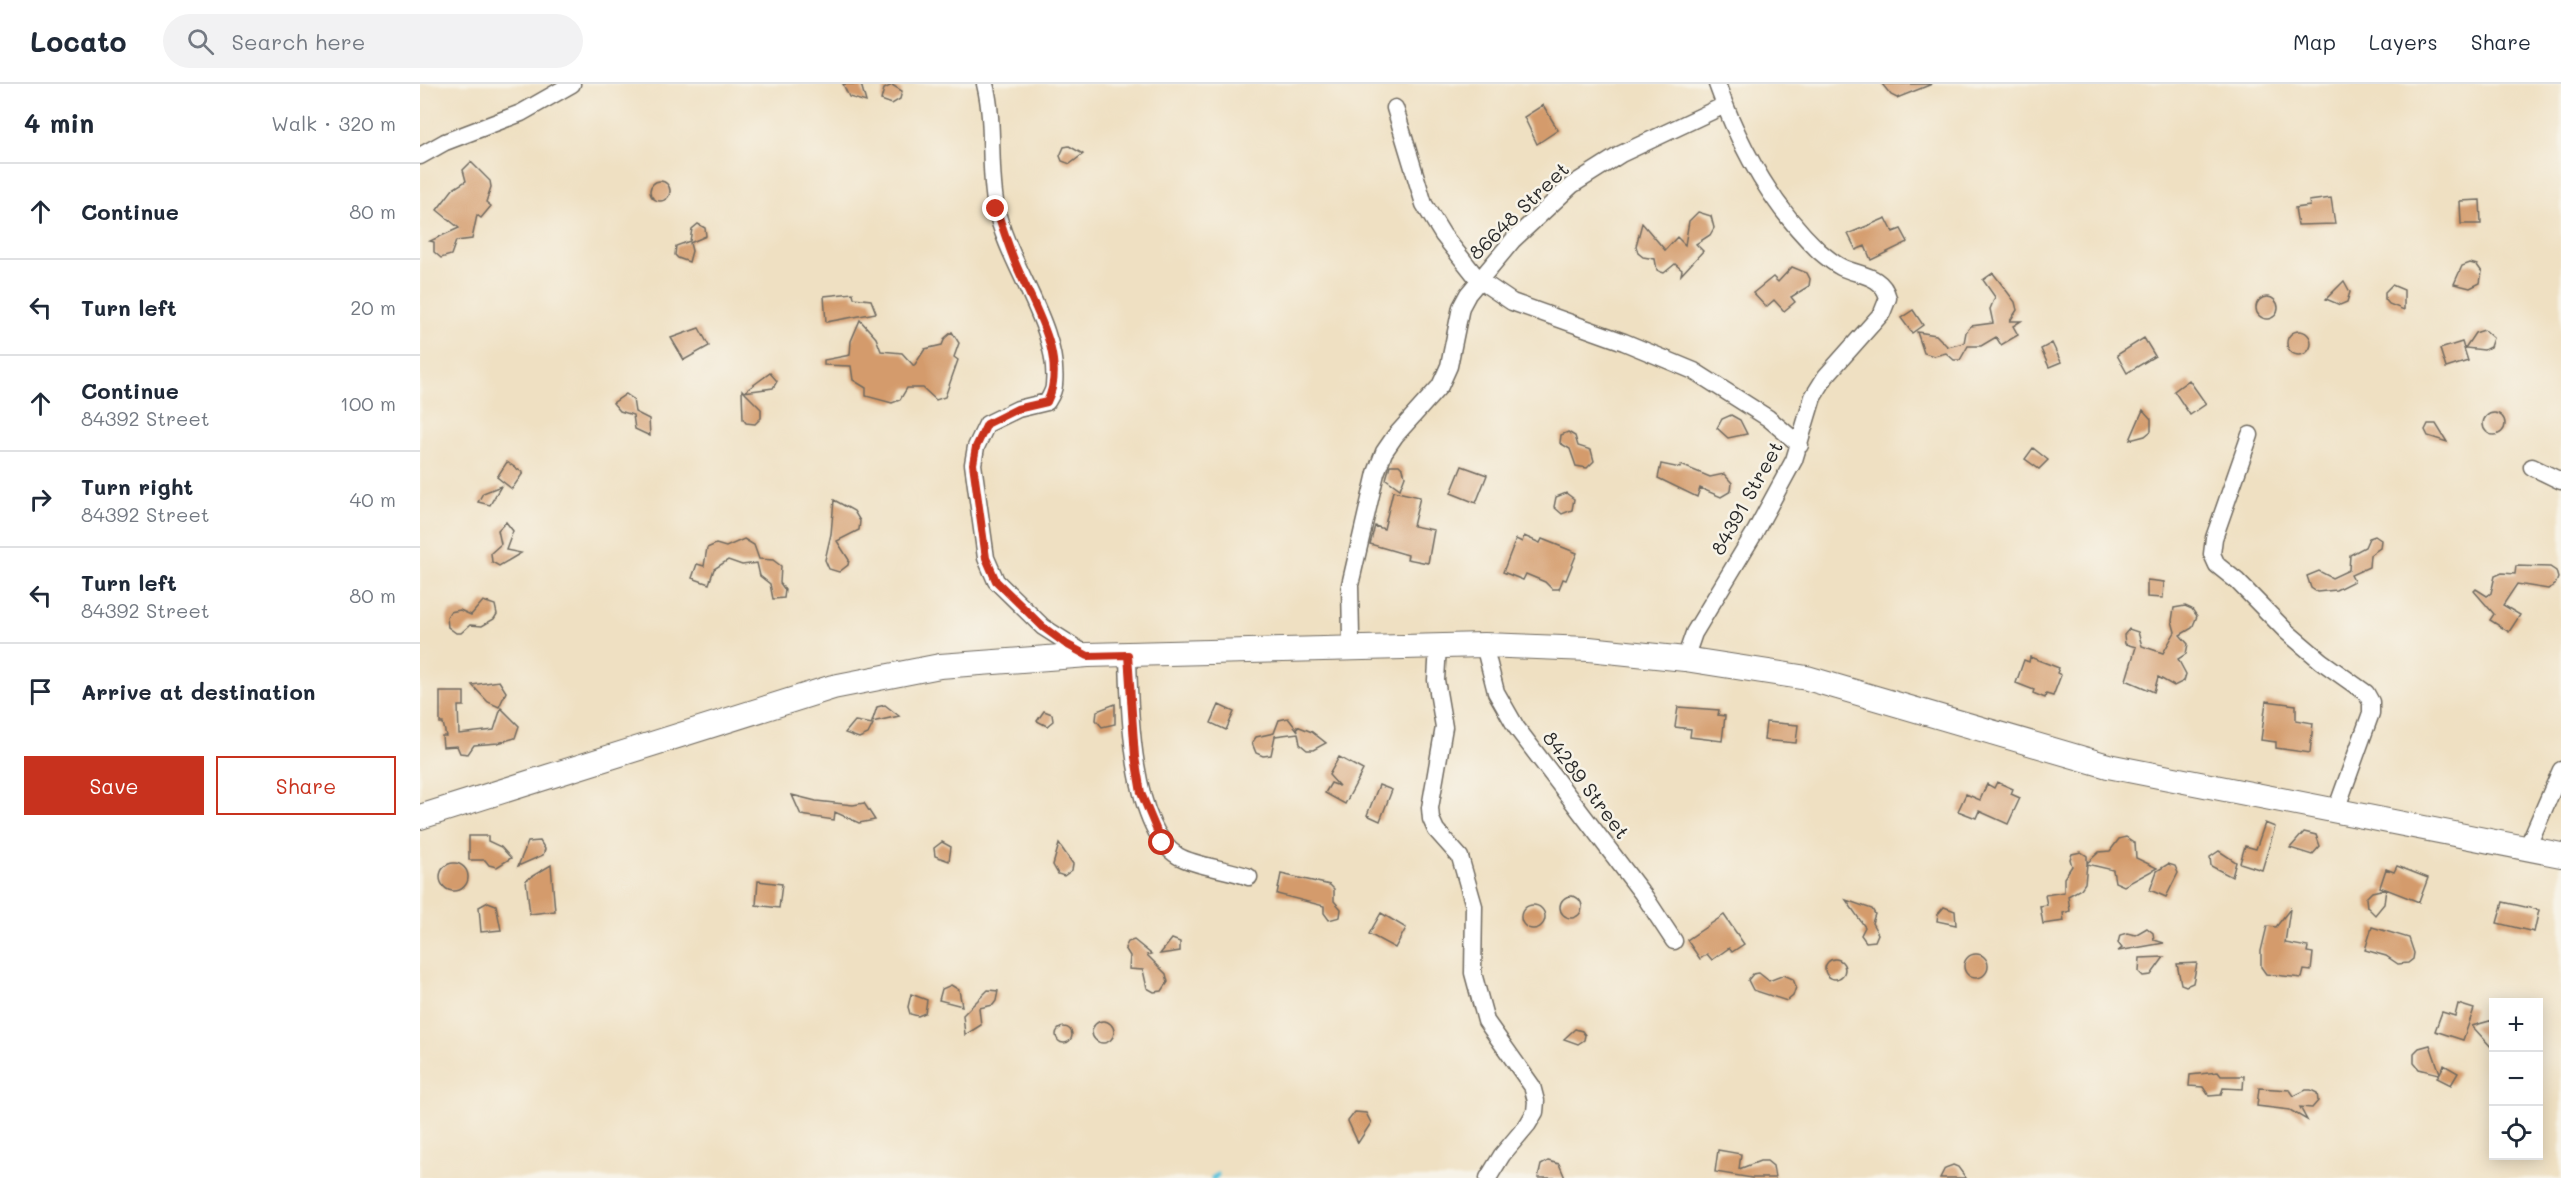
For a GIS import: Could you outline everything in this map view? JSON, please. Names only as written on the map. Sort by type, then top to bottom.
[{"type":"street","points":[[420,156],[445,142],[521,112],[572,84]]},
{"type":"street","points":[[985,84],[990,105],[992,175],[996,209],[1013,258],[1042,324],[1053,362],[1054,387],[1047,402],[1017,409],[987,424],[976,447],[973,464],[986,558],[996,581],[1043,627],[1088,656]]},
{"type":"street","name":"84391 Street","points":[[1685,659],[1694,633],[1760,523],[1800,445],[1813,397],[1826,376],[1882,313],[1888,298],[1882,285],[1874,278],[1840,266],[1807,240],[1780,207],[1759,175],[1717,84]]},
{"type":"street","name":"86648 Street","points":[[1355,649],[1351,637],[1350,585],[1376,473],[1384,452],[1395,436],[1440,386],[1449,366],[1461,307],[1478,279],[1513,240],[1572,185],[1621,154],[1725,105]]},
{"type":"street","points":[[1395,108],[1424,204],[1443,236],[1478,279],[1512,302],[1624,342],[1694,371],[1768,418],[1800,445]]},
{"type":"street","points":[[2250,435],[2214,538],[2212,554],[2217,566],[2237,581],[2287,632],[2321,661],[2366,693],[2371,702],[2371,713],[2336,810]]},
{"type":"street","points":[[2532,467],[2561,481]]},
{"type":"street","points":[[420,817],[833,687],[940,666],[1088,656],[1484,645],[1589,649],[1685,659],[1806,678],[2108,766],[2561,855]]},
{"type":"street","name":"84289 Street","points":[[1484,645],[1496,692],[1515,727],[1645,897],[1674,941]]},
{"type":"street","points":[[1438,646],[1436,680],[1444,727],[1432,797],[1431,819],[1460,857],[1474,906],[1476,938],[1473,973],[1486,1021],[1532,1086],[1536,1101],[1535,1112],[1528,1124],[1502,1155],[1488,1178]]},
{"type":"street","points":[[1128,655],[1129,709],[1136,766],[1141,793],[1162,843],[1187,860],[1225,868],[1249,878]]},
{"type":"street","points":[[2527,848],[2561,770]]},
{"type":"building","points":[[843,84],[861,84],[866,102],[849,97]]},
{"type":"building","points":[[1882,84],[1932,84],[1897,98],[1891,95]]},
{"type":"building","points":[[892,85],[902,91],[900,99],[892,104],[881,100],[884,89]]},
{"type":"building","points":[[1543,105],[1558,130],[1537,144],[1524,117]]},
{"type":"building","points":[[1069,146],[1083,154],[1070,164],[1062,161],[1060,156],[1064,147]]},
{"type":"building","points":[[471,162],[490,181],[491,187],[486,202],[491,206],[481,218],[477,215],[472,239],[456,241],[451,255],[441,258],[434,252],[434,242],[430,241],[459,228],[437,210],[453,189],[466,181],[463,170]]},
{"type":"building","points":[[660,181],[667,184],[670,191],[667,198],[660,201],[653,198],[650,191],[653,184]]},
{"type":"building","points":[[2331,198],[2335,224],[2298,225],[2295,208],[2310,206],[2309,201]]},
{"type":"building","points":[[2480,200],[2481,224],[2461,224],[2460,201]]},
{"type":"building","points":[[1698,212],[1711,216],[1714,228],[1710,235],[1696,244],[1703,251],[1681,275],[1682,270],[1675,264],[1664,273],[1657,270],[1655,259],[1643,257],[1638,253],[1636,246],[1642,223],[1665,250],[1677,237],[1685,245],[1689,221]]},
{"type":"building","points":[[1886,218],[1893,232],[1901,229],[1908,242],[1871,260],[1865,246],[1856,250],[1848,234]]},
{"type":"building","points":[[698,224],[705,228],[706,236],[690,243],[692,251],[689,262],[678,258],[675,255],[676,246],[690,241],[692,229]]},
{"type":"building","points":[[2470,263],[2477,265],[2482,272],[2480,283],[2470,288],[2454,284],[2462,266]]},
{"type":"building","points":[[1792,267],[1807,273],[1810,279],[1809,286],[1791,297],[1795,302],[1784,311],[1774,300],[1766,307],[1753,293],[1773,277],[1778,282]]},
{"type":"building","points":[[1993,273],[2015,302],[2017,310],[2010,321],[2021,321],[2013,326],[2018,335],[2001,345],[1996,337],[1981,346],[1968,346],[1960,360],[1954,360],[1946,353],[1934,356],[1924,353],[1917,332],[1936,335],[1948,347],[1964,343],[1966,332],[1971,326],[1993,323],[1990,309],[1995,297],[1983,280]]},
{"type":"building","points":[[2344,281],[2350,292],[2347,302],[2340,305],[2326,299]]},
{"type":"building","points":[[2392,285],[2404,290],[2404,310],[2389,304],[2385,299],[2385,292]]},
{"type":"building","points":[[853,293],[854,298],[871,300],[876,313],[826,322],[824,296]]},
{"type":"building","points":[[2267,297],[2275,300],[2278,308],[2275,316],[2267,319],[2259,316],[2256,308],[2259,300]]},
{"type":"building","points":[[1913,310],[1923,325],[1912,333],[1901,318]]},
{"type":"building","points":[[860,320],[876,338],[881,351],[902,353],[914,366],[925,349],[942,345],[945,338],[952,332],[959,343],[954,357],[958,360],[945,397],[936,400],[923,388],[907,388],[900,400],[892,403],[866,396],[866,388],[853,380],[851,366],[824,365],[824,360],[850,355],[851,341]]},
{"type":"building","points":[[699,328],[709,346],[684,360],[671,338]]},
{"type":"building","points":[[2484,330],[2493,338],[2490,347],[2484,350],[2465,348],[2475,333]]},
{"type":"building","points":[[2299,331],[2308,334],[2311,343],[2308,352],[2299,355],[2290,352],[2287,343],[2290,334]]},
{"type":"building","points":[[2144,338],[2155,356],[2127,373],[2117,355]]},
{"type":"building","points":[[2462,342],[2468,361],[2446,368],[2440,349]]},
{"type":"building","points":[[2052,343],[2061,362],[2049,367],[2041,349]]},
{"type":"building","points":[[770,373],[777,381],[773,388],[744,392]]},
{"type":"building","points":[[2189,380],[2206,404],[2190,415],[2174,391]]},
{"type":"building","points":[[742,390],[761,409],[761,418],[755,424],[746,423],[743,419]]},
{"type":"building","points":[[626,394],[633,399],[635,412],[649,419],[650,436],[635,429],[633,415],[620,411],[613,403]]},
{"type":"building","points":[[2143,410],[2151,419],[2151,431],[2145,436],[2130,440]]},
{"type":"building","points":[[2490,413],[2498,413],[2505,420],[2505,428],[2498,435],[2490,435],[2483,428],[2483,420]]},
{"type":"building","points":[[1731,415],[1740,420],[1747,434],[1728,438],[1717,428],[1722,419]]},
{"type":"building","points":[[2428,424],[2436,424],[2447,442],[2428,436],[2425,430]]},
{"type":"building","points":[[1568,432],[1575,436],[1578,446],[1591,450],[1594,461],[1587,468],[1576,466],[1570,449],[1560,443],[1561,435]]},
{"type":"building","points":[[2033,448],[2048,460],[2039,469],[2025,459]]},
{"type":"building","points":[[507,462],[523,473],[512,489],[497,477]]},
{"type":"building","points":[[1661,464],[1680,468],[1681,465],[1710,477],[1724,474],[1732,483],[1731,491],[1721,497],[1700,488],[1697,497],[1658,478]]},
{"type":"building","points":[[1390,465],[1399,465],[1403,469],[1405,476],[1400,489],[1386,479]]},
{"type":"building","points":[[1462,466],[1487,475],[1476,503],[1451,493]]},
{"type":"building","points":[[501,486],[490,505],[478,502],[483,493]]},
{"type":"building","points":[[1393,491],[1420,497],[1413,526],[1434,530],[1428,563],[1407,559],[1408,555],[1370,544],[1375,526],[1384,529]]},
{"type":"building","points":[[1566,493],[1574,499],[1572,510],[1562,514],[1554,507],[1556,497]]},
{"type":"building","points":[[834,500],[854,511],[860,521],[859,530],[837,541],[849,560],[848,565],[839,572],[829,569],[825,560],[831,534]]},
{"type":"building","points":[[506,522],[513,531],[506,550],[521,553],[499,566],[492,562],[491,553],[501,544],[498,530]]},
{"type":"building","points":[[1524,536],[1540,543],[1542,539],[1577,553],[1566,580],[1563,579],[1559,589],[1552,589],[1545,582],[1526,574],[1523,580],[1503,572],[1516,539],[1522,542]]},
{"type":"building","points":[[2375,536],[2381,540],[2380,548],[2370,555],[2369,567],[2351,575],[2354,581],[2336,590],[2317,592],[2311,588],[2307,576],[2319,571],[2332,578],[2349,570],[2350,555],[2365,547],[2369,538]]},
{"type":"building","points":[[744,539],[754,545],[759,559],[773,560],[781,566],[780,583],[785,590],[784,598],[773,599],[770,584],[760,576],[757,563],[742,565],[728,560],[714,569],[709,584],[692,578],[697,564],[704,566],[707,548],[716,544],[726,547]]},
{"type":"building","points":[[2516,566],[2550,567],[2556,571],[2558,578],[2555,585],[2548,589],[2517,584],[2503,605],[2520,615],[2509,632],[2490,620],[2494,614],[2474,591],[2476,589],[2487,596],[2491,593],[2495,576],[2502,573],[2515,574]]},
{"type":"building","points":[[2147,580],[2164,582],[2163,598],[2147,597]]},
{"type":"building","points":[[483,601],[495,605],[497,614],[494,619],[482,626],[470,625],[461,633],[456,633],[448,627],[447,617],[450,612],[460,610],[471,615]]},
{"type":"building","points":[[2185,606],[2192,609],[2197,616],[2192,628],[2180,635],[2188,644],[2186,654],[2178,659],[2186,674],[2184,681],[2174,686],[2158,677],[2154,692],[2126,680],[2136,647],[2125,644],[2124,635],[2129,629],[2138,632],[2142,646],[2163,653],[2175,632],[2172,621],[2174,608]]},
{"type":"building","points":[[2030,657],[2059,668],[2057,673],[2061,675],[2053,696],[2046,694],[2045,698],[2033,693],[2034,690],[2016,683],[2024,660],[2029,662]]},
{"type":"building","points":[[499,681],[506,692],[499,707],[488,702],[472,685]]},
{"type":"building","points":[[440,692],[464,692],[464,706],[458,706],[459,734],[494,730],[501,708],[519,726],[515,738],[498,743],[474,745],[468,754],[460,753],[457,746],[443,747],[442,736],[446,736],[443,723],[440,723]]},
{"type":"building","points":[[2266,701],[2296,705],[2296,720],[2313,723],[2310,753],[2276,748],[2276,742],[2261,740]]},
{"type":"building","points":[[1115,704],[1115,724],[1102,727],[1096,720],[1097,711]]},
{"type":"building","points":[[885,705],[899,716],[872,722],[877,707]]},
{"type":"building","points":[[1219,705],[1234,712],[1226,730],[1211,723]]},
{"type":"building","points":[[1678,707],[1719,710],[1718,715],[1725,716],[1722,741],[1690,737],[1691,729],[1675,727]]},
{"type":"building","points":[[1044,711],[1052,714],[1053,721],[1047,726],[1037,721]]},
{"type":"building","points":[[1288,718],[1298,731],[1297,726],[1312,732],[1326,743],[1313,750],[1307,750],[1300,744],[1298,733],[1275,736],[1271,755],[1263,756],[1256,753],[1252,743],[1256,737],[1274,733],[1279,720]]},
{"type":"building","points":[[855,721],[873,724],[868,734],[859,738],[845,733]]},
{"type":"building","points":[[1766,722],[1798,725],[1796,743],[1764,740]]},
{"type":"building","points":[[1339,757],[1363,770],[1345,804],[1325,793],[1331,783],[1339,786],[1329,775]]},
{"type":"building","points":[[1997,782],[2013,789],[2011,794],[2020,798],[2008,824],[1979,811],[1976,818],[1958,811],[1966,794],[1980,800],[1987,784],[1994,788]]},
{"type":"building","points":[[1379,785],[1392,790],[1380,821],[1367,815]]},
{"type":"building","points":[[792,795],[816,801],[853,805],[864,803],[875,820],[859,823],[835,812],[834,820],[801,815]]},
{"type":"building","points":[[2265,823],[2275,827],[2262,870],[2240,863],[2245,846],[2256,849]]},
{"type":"building","points":[[2304,832],[2316,835],[2320,846],[2312,855],[2290,848]]},
{"type":"building","points":[[469,836],[488,836],[488,841],[501,847],[511,858],[497,867],[489,865],[485,860],[469,860]]},
{"type":"building","points":[[2126,837],[2135,843],[2136,858],[2157,868],[2124,886],[2115,882],[2113,870],[2087,864],[2085,883],[2081,889],[2068,896],[2070,911],[2063,913],[2064,921],[2043,924],[2040,906],[2047,905],[2045,895],[2064,892],[2064,878],[2072,866],[2070,859],[2072,854],[2081,852],[2087,856],[2087,863],[2099,852],[2110,851],[2119,839]]},
{"type":"building","points":[[540,841],[545,849],[543,855],[518,866],[528,842]]},
{"type":"building","points":[[942,842],[951,847],[949,861],[935,856],[934,848]]},
{"type":"building","points":[[1059,844],[1073,864],[1072,870],[1064,876],[1058,874],[1053,865]]},
{"type":"building","points":[[2219,851],[2236,862],[2232,877],[2211,866],[2210,857]]},
{"type":"building","points":[[454,863],[464,867],[468,877],[464,887],[454,891],[444,887],[440,877],[444,867]]},
{"type":"building","points":[[2168,864],[2175,866],[2178,873],[2166,897],[2150,890],[2157,871]]},
{"type":"building","points":[[551,865],[555,911],[530,914],[526,880]]},
{"type":"building","points":[[2397,866],[2428,878],[2419,902],[2386,889],[2384,904],[2375,915],[2367,907],[2366,898],[2372,892],[2385,889],[2380,887],[2386,869],[2394,872]]},
{"type":"building","points":[[1281,874],[1330,885],[1334,889],[1334,901],[1341,909],[1340,917],[1329,920],[1324,913],[1324,906],[1277,894]]},
{"type":"building","points":[[758,881],[782,884],[779,908],[756,905]]},
{"type":"building","points":[[1571,896],[1579,899],[1582,907],[1579,915],[1571,918],[1563,915],[1560,907],[1563,899]]},
{"type":"building","points":[[1846,900],[1872,909],[1875,914],[1872,923],[1878,934],[1875,941],[1866,942],[1861,935],[1865,927]]},
{"type":"building","points":[[488,902],[496,905],[501,930],[481,932],[479,907]]},
{"type":"building","points":[[2503,902],[2539,910],[2534,932],[2497,923]]},
{"type":"building","points":[[1533,905],[1541,909],[1545,917],[1541,925],[1533,929],[1525,925],[1521,917],[1525,909]]},
{"type":"building","points":[[1944,907],[1955,911],[1956,925],[1937,921],[1938,914]]},
{"type":"building","points":[[2290,909],[2285,943],[2308,947],[2307,952],[2313,953],[2311,971],[2304,970],[2302,978],[2266,974],[2261,967],[2261,951],[2267,926],[2276,927]]},
{"type":"building","points":[[1381,913],[1406,928],[1395,948],[1369,934]]},
{"type":"building","points":[[1724,915],[1744,944],[1732,952],[1729,948],[1712,960],[1707,954],[1700,959],[1687,940]]},
{"type":"building","points":[[2372,927],[2409,938],[2414,953],[2413,959],[2408,963],[2398,964],[2386,956],[2365,950]]},
{"type":"building","points":[[2147,928],[2153,933],[2154,940],[2164,943],[2118,951],[2122,948],[2118,943],[2120,935],[2127,933],[2135,935]]},
{"type":"building","points":[[1172,939],[1180,942],[1180,951],[1160,954]]},
{"type":"building","points":[[1134,940],[1151,954],[1147,955],[1166,974],[1168,982],[1162,991],[1154,992],[1147,988],[1143,970],[1129,969],[1130,956],[1125,948],[1128,942]]},
{"type":"building","points":[[1976,954],[1981,955],[1987,961],[1987,971],[1981,977],[1976,978],[1971,977],[1965,971],[1964,966],[1965,961],[1971,955]]},
{"type":"building","points":[[2164,957],[2151,975],[2143,976],[2139,972],[2140,958]]},
{"type":"building","points":[[1835,959],[1842,962],[1845,969],[1842,976],[1835,979],[1828,976],[1825,969],[1828,962]]},
{"type":"building","points":[[2197,963],[2193,983],[2186,986],[2181,984],[2177,964]]},
{"type":"building","points":[[1759,973],[1769,981],[1784,975],[1793,979],[1796,987],[1793,996],[1787,1001],[1753,990],[1748,980],[1753,974]]},
{"type":"building","points":[[951,985],[959,990],[962,1006],[939,1000],[942,989]]},
{"type":"building","points":[[988,990],[998,991],[996,1001],[993,1005],[979,1008],[981,1025],[965,1035],[963,1015]]},
{"type":"building","points":[[911,994],[927,1000],[925,1013],[918,1016],[910,1014],[908,1007]]},
{"type":"building","points":[[2458,1004],[2474,1009],[2463,1040],[2435,1031],[2442,1012],[2455,1016]]},
{"type":"building","points":[[1103,1021],[1113,1028],[1114,1032],[1107,1042],[1103,1043],[1093,1036],[1092,1032],[1099,1022]]},
{"type":"building","points":[[2489,1021],[2489,1045],[2472,1026]]},
{"type":"building","points":[[1064,1027],[1070,1029],[1072,1035],[1070,1041],[1064,1043],[1058,1041],[1056,1035],[1058,1029]]},
{"type":"building","points":[[1575,1029],[1582,1031],[1585,1035],[1584,1040],[1578,1044],[1564,1039]]},
{"type":"building","points":[[2430,1045],[2440,1073],[2444,1065],[2458,1073],[2451,1085],[2437,1078],[2439,1074],[2419,1069],[2414,1063],[2414,1053],[2419,1048]]},
{"type":"building","points":[[2218,1072],[2221,1076],[2244,1076],[2243,1089],[2223,1088],[2221,1095],[2209,1096],[2203,1087],[2189,1086],[2190,1075]]},
{"type":"building","points":[[2259,1088],[2290,1090],[2294,1096],[2311,1090],[2317,1093],[2318,1101],[2312,1108],[2300,1107],[2307,1120],[2290,1110],[2257,1106]]},
{"type":"building","points":[[1355,1112],[1366,1113],[1371,1123],[1358,1143],[1348,1121]]},
{"type":"building","points":[[1718,1150],[1741,1154],[1739,1169],[1760,1161],[1767,1161],[1773,1166],[1775,1178],[1752,1178],[1715,1172]]},
{"type":"building","points":[[1548,1161],[1559,1164],[1565,1178],[1538,1178],[1541,1165]]},
{"type":"building","points":[[1953,1165],[1958,1167],[1966,1178],[1940,1178],[1945,1168]]},
{"type":"waterway","points":[[1213,1178],[1217,1175]]},
{"type":"route","points":[[996,209],[1013,258],[1042,324],[1053,362],[1054,387],[1047,402],[1017,409],[987,424],[976,447],[973,464],[986,558],[996,581],[1043,627],[1066,644],[1088,656],[1128,655],[1129,709],[1141,793],[1162,843]]}]
